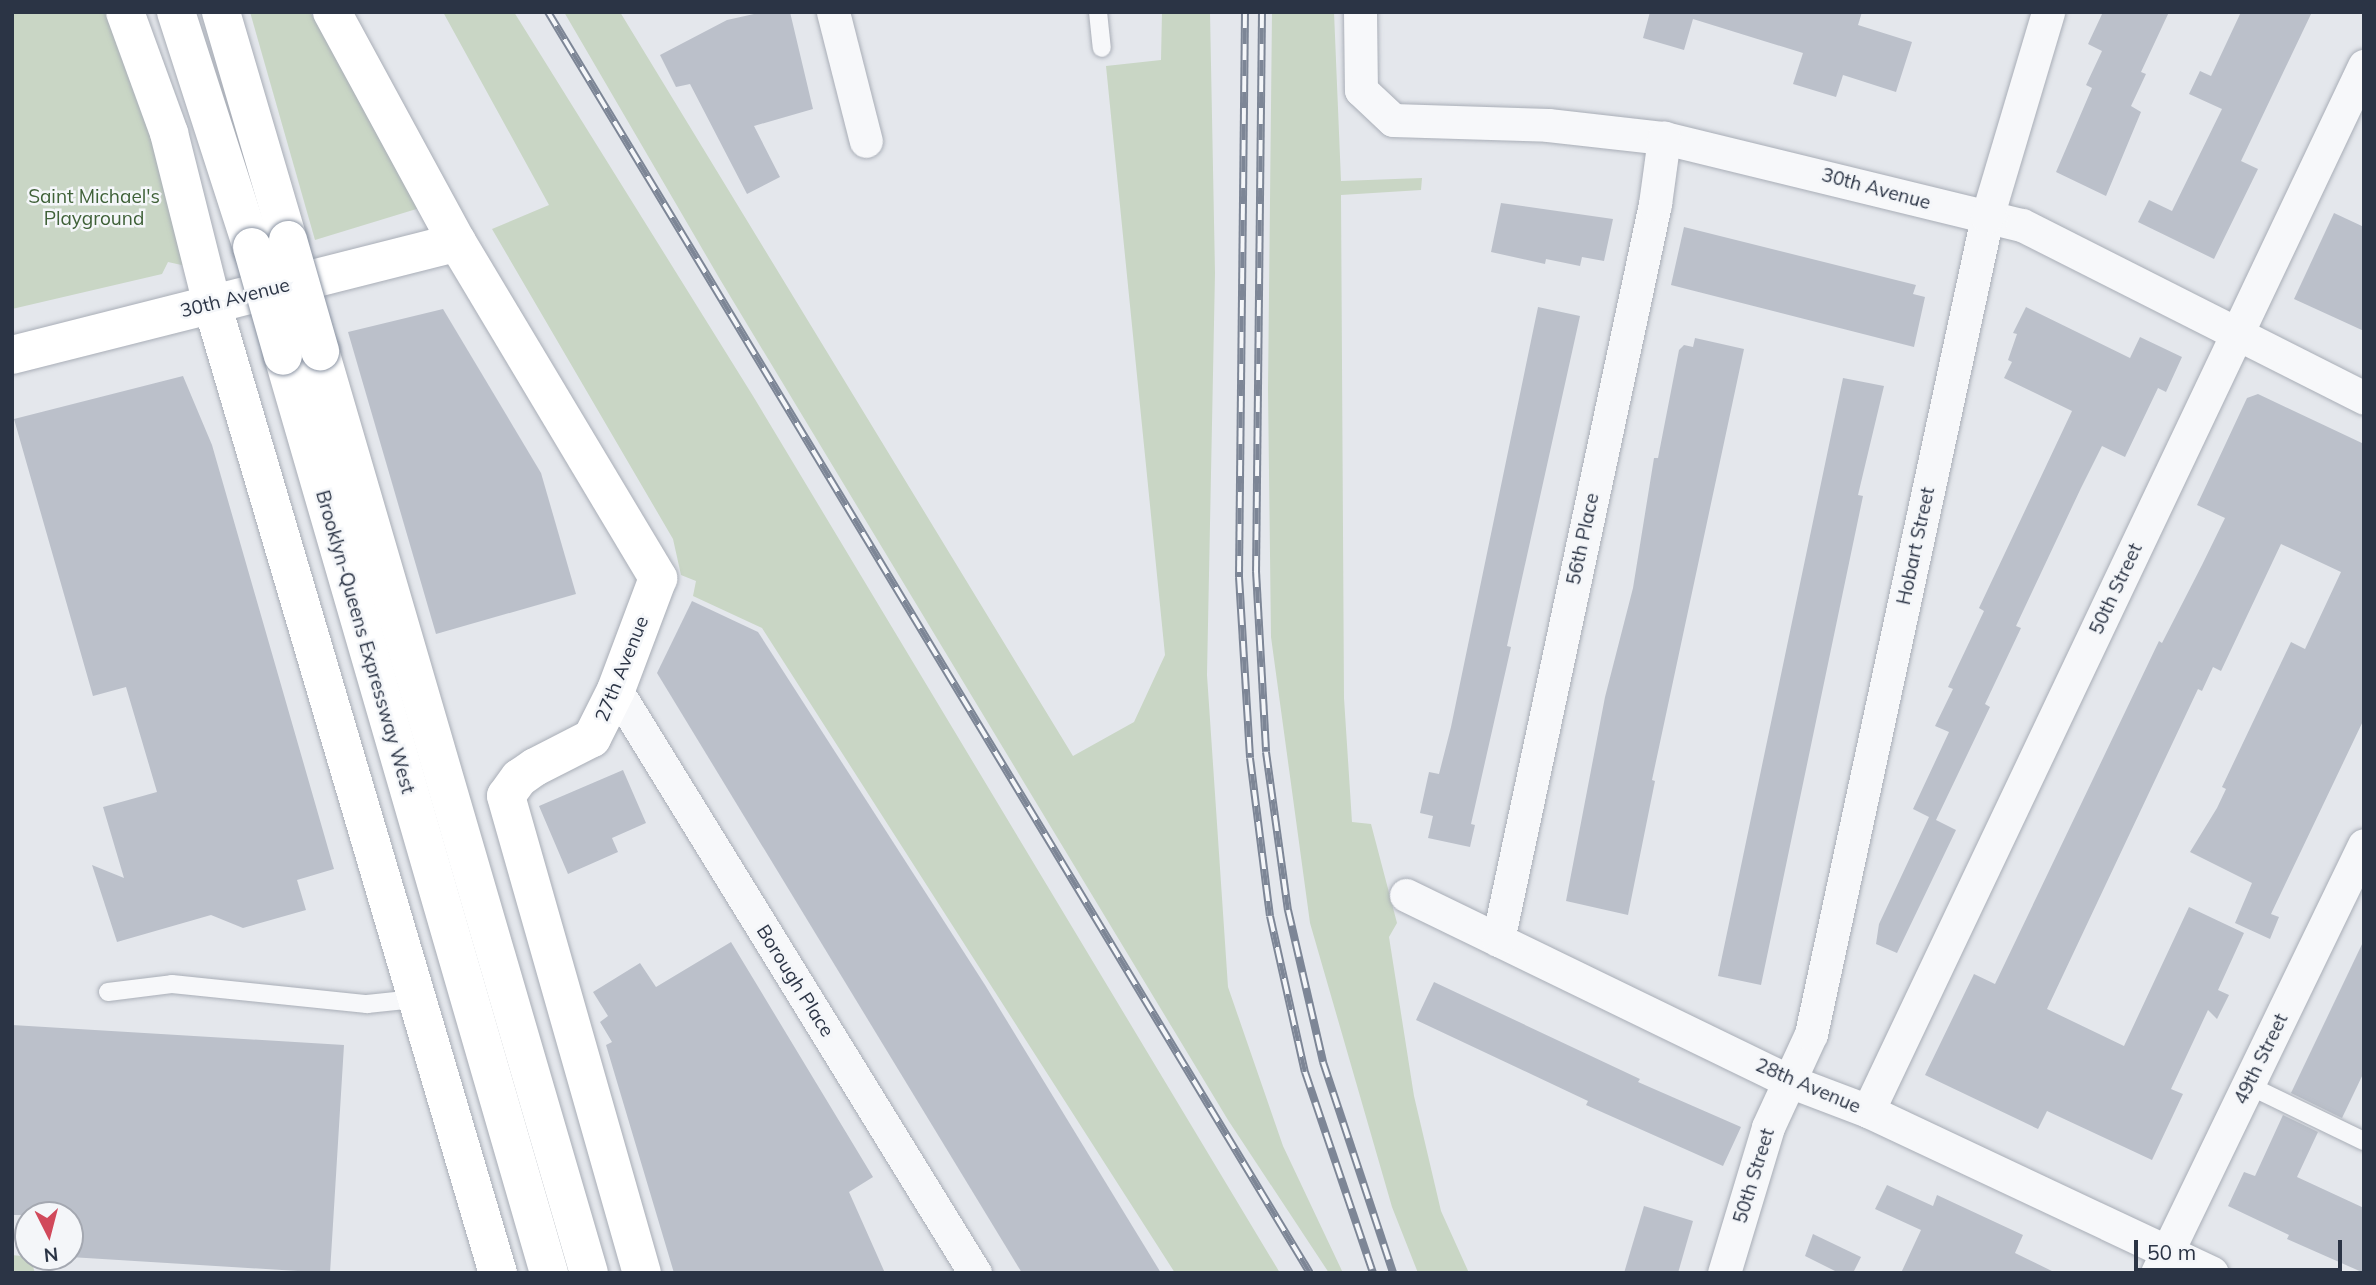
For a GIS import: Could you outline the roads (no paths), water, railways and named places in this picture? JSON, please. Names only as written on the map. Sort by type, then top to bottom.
[{"type":"main road","points":[[125,12],[169,133],[212,304],[498,1273]]},
{"type":"main road","name":"Brooklyn-Queens Expressway West","points":[[176,12],[270,244]]},
{"type":"main road","name":"Brooklyn-Queens Expressway West","points":[[221,12],[270,244],[549,1273]]},
{"type":"main road","points":[[332,12],[457,242]]},
{"type":"main road","name":"30th Avenue","points":[[12,355],[457,242]]},
{"type":"main road","name":"27th Avenue","points":[[457,242],[658,578],[616,690],[592,738],[536,767],[510,787],[507,803],[642,1273]]},
{"type":"main road","name":"Brooklyn-Queens Expressway West","points":[[301,354],[589,1273]]},
{"type":"street","points":[[833,12],[866,141]]},
{"type":"street","name":"30th Avenue","points":[[1360,12],[1361,90],[1393,120],[1548,125],[1664,138],[2022,225],[2364,398]]},
{"type":"street","name":"Hobart Street","points":[[1789,1081],[1811,1034],[1987,216],[2048,12]]},
{"type":"street","name":"50th Street","points":[[1868,1111],[2364,66]]},
{"type":"street","name":"56th Place","points":[[1498,940],[1655,204],[1664,138]]},
{"type":"street","name":"Borough Place","points":[[616,690],[975,1273]]},
{"type":"street","name":"49th Street","points":[[2162,1262],[2364,845]]},
{"type":"street","name":"28th Avenue","points":[[1406,895],[1789,1081],[1868,1111],[2162,1262],[2212,1273]]},
{"type":"street","name":"50th Street","points":[[1724,1273],[1768,1127],[1789,1081]]},
{"type":"lane","points":[[1098,12],[1102,48]]},
{"type":"lane","points":[[108,992],[172,984],[367,1004],[415,999]]},
{"type":"lane","points":[[2248,1085],[2364,1141]]},
{"type":"railway","points":[[548,12],[1310,1273]]},
{"type":"railway","points":[[1245,12],[1239,577],[1250,758],[1270,916],[1305,1072],[1373,1273]]},
{"type":"railway","points":[[1262,12],[1256,571],[1266,752],[1288,910],[1323,1062],[1393,1273]]},
{"type":"park label","name":"Saint Michael's Playground","points":[[94,208]]}]
